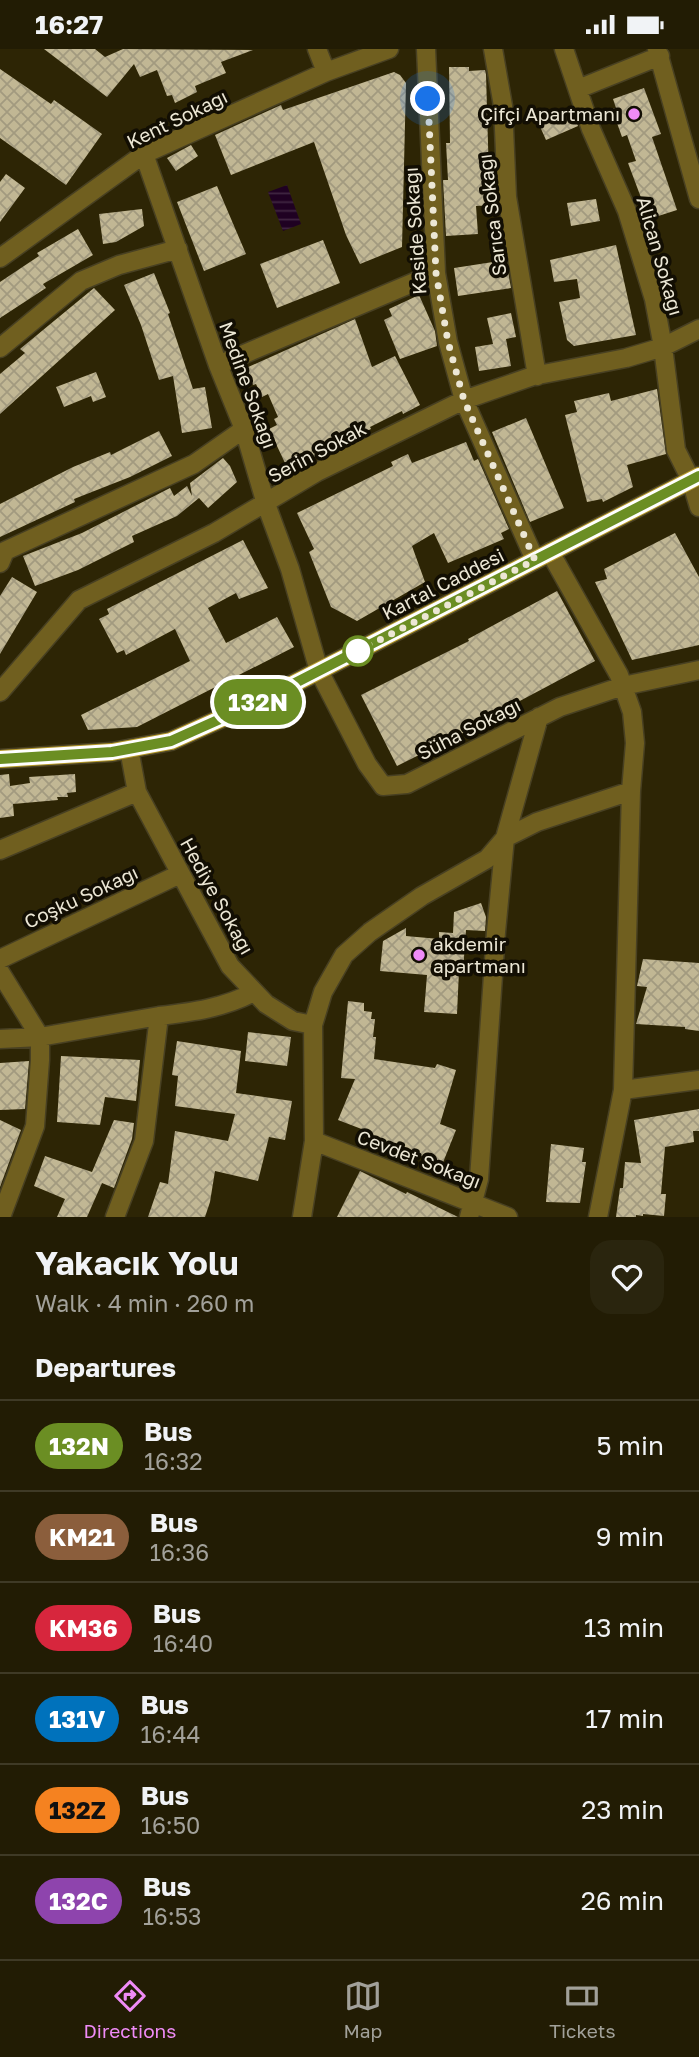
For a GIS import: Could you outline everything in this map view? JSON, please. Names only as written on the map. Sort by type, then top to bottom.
[{"type":"main road","name":"Kartal Caddesi","points":[[0,759],[112,752],[171,741],[258,702],[695,478]]},
{"type":"street","points":[[317,49],[326,72]]},
{"type":"street","name":"Kent Sokağı","points":[[0,258],[144,154],[326,72],[389,49]]},
{"type":"street","name":"Kaside Sokağı","points":[[426,49],[436,273],[448,342],[464,400],[542,556],[620,674],[632,712],[635,743],[631,791],[623,1090],[597,1217]]},
{"type":"street","name":"Sarıca Sokağı","points":[[493,49],[503,106],[508,197],[537,376]]},
{"type":"street","name":"Alican Sokağı","points":[[564,49],[590,129],[627,211],[653,299],[663,347],[676,450],[695,478],[699,507]]},
{"type":"street","points":[[578,89],[659,53],[699,199]]},
{"type":"street","name":"Medine Sokağı","points":[[144,154],[218,365],[244,429],[266,504],[290,569],[319,671]]},
{"type":"street","points":[[0,348],[81,281],[119,265],[178,250]]},
{"type":"street","points":[[218,365],[436,273]]},
{"type":"street","name":"Serin Sokak","points":[[0,692],[79,600],[214,533],[317,472],[464,400],[537,376],[626,358],[663,347],[699,330]]},
{"type":"street","points":[[0,563],[5,551],[194,464],[244,429]]},
{"type":"street","name":"Süha Sokağı","points":[[319,671],[367,764],[383,786],[407,784],[560,706],[623,686],[699,670]]},
{"type":"street","points":[[471,1210],[479,1179],[505,838],[539,717]]},
{"type":"street","name":"Hediye Sokağı","points":[[130,749],[137,792],[230,966],[265,1004],[293,1021],[313,1025]]},
{"type":"street","points":[[302,1217],[314,1141],[313,1025],[323,992],[344,955],[370,932],[422,896],[487,859],[505,838],[537,822],[631,791]]},
{"type":"street","points":[[0,851],[137,792]]},
{"type":"street","name":"Coşku Sokağı","points":[[0,959],[180,874]]},
{"type":"street","points":[[0,972],[40,1037],[35,1126],[1,1217]]},
{"type":"street","points":[[0,1039],[40,1037],[159,1016],[205,1011],[236,1002],[254,992]]},
{"type":"street","points":[[115,1217],[144,1141],[159,1016]]},
{"type":"street","points":[[623,1090],[699,1080]]},
{"type":"street","name":"Cevdet Sokağı","points":[[314,1141],[471,1210],[508,1217]]},
{"type":"shaded area","points":[[287,185],[301,224],[283,231],[268,192]]},
{"type":"building","points":[[44,49],[95,49],[105,57],[123,49],[253,50],[221,62],[226,73],[195,86],[197,92],[175,103],[172,95],[167,96],[157,70],[140,77],[134,64],[107,97]]},
{"type":"building","points":[[449,67],[469,67],[469,71],[485,70],[486,74],[489,178],[494,178],[495,205],[476,206],[478,234],[446,236],[443,180],[448,180],[446,143],[450,143]]},
{"type":"building","points":[[0,69],[51,104],[54,100],[102,134],[66,185],[0,138]]},
{"type":"building","points":[[394,72],[406,83],[402,247],[360,264],[346,235],[314,142],[231,175],[215,135],[281,105],[283,110]]},
{"type":"building","points":[[644,88],[661,134],[652,137],[677,210],[649,219],[628,163],[636,161],[627,135],[622,137],[612,109],[616,108],[613,99]]},
{"type":"building","points":[[571,108],[578,126],[546,140],[538,122]]},
{"type":"building","points":[[191,145],[198,156],[176,171],[167,158]]},
{"type":"building","points":[[6,174],[25,188],[0,222],[0,182]]},
{"type":"building","points":[[217,186],[246,254],[204,271],[177,202]]},
{"type":"building","points":[[596,199],[600,221],[571,226],[567,203]]},
{"type":"building","points":[[142,209],[144,226],[116,242],[103,244],[99,214]]},
{"type":"building","points":[[78,229],[93,255],[43,284],[46,288],[0,318],[0,282],[39,256],[37,253]]},
{"type":"building","points":[[323,240],[340,283],[277,308],[260,264]]},
{"type":"building","points":[[616,245],[636,335],[574,346],[567,340],[559,302],[580,298],[577,279],[554,282],[550,260]]},
{"type":"building","points":[[506,260],[511,288],[458,296],[454,268]]},
{"type":"building","points":[[154,273],[170,313],[168,314],[193,389],[205,387],[212,428],[182,433],[173,376],[159,380],[141,325],[124,285]]},
{"type":"building","points":[[94,288],[115,310],[0,414],[0,374],[25,353],[20,349]]},
{"type":"building","points":[[419,295],[435,331],[437,346],[400,359],[384,320],[392,316],[389,309]]},
{"type":"building","points":[[511,313],[516,337],[506,339],[511,366],[479,371],[475,347],[493,344],[487,318]]},
{"type":"building","points":[[355,319],[372,367],[395,356],[420,405],[403,414],[402,411],[295,466],[292,459],[285,463],[269,429],[277,425],[274,419],[278,417],[268,394],[262,397],[246,368]]},
{"type":"building","points":[[96,372],[106,397],[93,402],[91,396],[64,407],[56,387]]},
{"type":"building","points":[[657,389],[666,454],[627,465],[633,487],[603,502],[602,499],[587,502],[565,415],[577,412],[574,401],[609,393],[611,401]]},
{"type":"building","points":[[526,418],[564,508],[530,522],[492,432]]},
{"type":"building","points":[[159,431],[172,456],[130,477],[74,499],[75,502],[0,537],[0,504],[73,467],[110,452],[111,455]]},
{"type":"building","points":[[466,442],[474,461],[478,459],[509,529],[501,533],[504,539],[448,563],[434,533],[412,546],[425,582],[357,621],[331,607],[309,552],[314,549],[297,513],[393,466],[391,462],[408,454],[412,463]]},
{"type":"building","points":[[223,458],[237,482],[208,508],[199,498],[177,516],[132,536],[134,542],[78,570],[35,586],[23,556],[82,533],[170,488],[174,496],[187,486],[192,496],[190,483]]},
{"type":"building","points":[[675,533],[699,577],[699,645],[632,660],[595,582],[607,579],[604,569]]},
{"type":"building","points":[[243,540],[268,588],[239,599],[236,593],[208,608],[226,643],[277,617],[294,647],[137,727],[88,730],[81,715],[190,661],[175,629],[126,655],[124,650],[117,653],[99,619],[109,614],[107,609]]},
{"type":"building","points":[[12,577],[37,592],[0,654],[0,596]]},
{"type":"building","points":[[557,591],[595,661],[486,719],[487,721],[397,766],[361,695],[469,641],[468,639]]},
{"type":"building","points":[[9,774],[10,786],[30,783],[29,777],[75,774],[76,792],[67,793],[68,797],[57,797],[58,800],[13,804],[14,816],[0,818],[0,775]]},
{"type":"building","points":[[481,903],[486,917],[485,931],[466,930],[463,971],[459,971],[457,1014],[424,1012],[427,975],[380,971],[383,941],[406,928],[406,936],[439,939],[439,932],[453,933],[454,912]]},
{"type":"building","points":[[643,959],[699,963],[699,1031],[685,1027],[636,1024],[647,987],[637,986]]},
{"type":"building","points":[[348,1001],[364,1003],[364,1011],[372,1012],[371,1019],[375,1019],[373,1037],[376,1037],[374,1059],[435,1068],[437,1064],[456,1070],[440,1124],[456,1130],[442,1165],[398,1146],[395,1153],[368,1143],[372,1133],[338,1120],[355,1079],[341,1078]]},
{"type":"building","points":[[248,1032],[291,1037],[287,1066],[245,1061]]},
{"type":"building","points":[[177,1041],[241,1051],[236,1093],[292,1101],[285,1140],[269,1137],[258,1181],[215,1171],[205,1217],[148,1217],[160,1182],[168,1184],[175,1131],[228,1141],[235,1114],[175,1106],[178,1076],[172,1075]]},
{"type":"building","points":[[61,1056],[140,1060],[136,1101],[105,1097],[100,1125],[57,1122]]},
{"type":"building","points":[[29,1061],[25,1109],[0,1110],[0,1063]]},
{"type":"building","points":[[699,1109],[699,1131],[693,1131],[694,1142],[665,1147],[661,1194],[666,1194],[664,1216],[643,1214],[636,1217],[616,1217],[620,1188],[623,1188],[625,1162],[641,1163],[634,1120]]},
{"type":"building","points":[[0,1120],[21,1130],[0,1187]]},
{"type":"building","points":[[114,1120],[134,1123],[132,1139],[114,1188],[102,1183],[87,1217],[57,1217],[65,1199],[34,1186],[45,1156],[92,1172]]},
{"type":"building","points":[[551,1144],[584,1148],[582,1162],[586,1162],[580,1203],[546,1202]]},
{"type":"building","points":[[360,1171],[406,1194],[407,1192],[458,1217],[337,1217]]},
{"type":"bus line","name":"132N","points":[[0,759],[112,752],[171,741],[258,702],[699,476]]},
{"type":"place","name":"Çifçi Apartmanı","points":[[634,114]]},
{"type":"place","name":"akdemir apartmanı","points":[[419,955]]},
{"type":"route","points":[[358,651],[535,560],[464,400],[448,342],[436,273],[428,99]]}]
